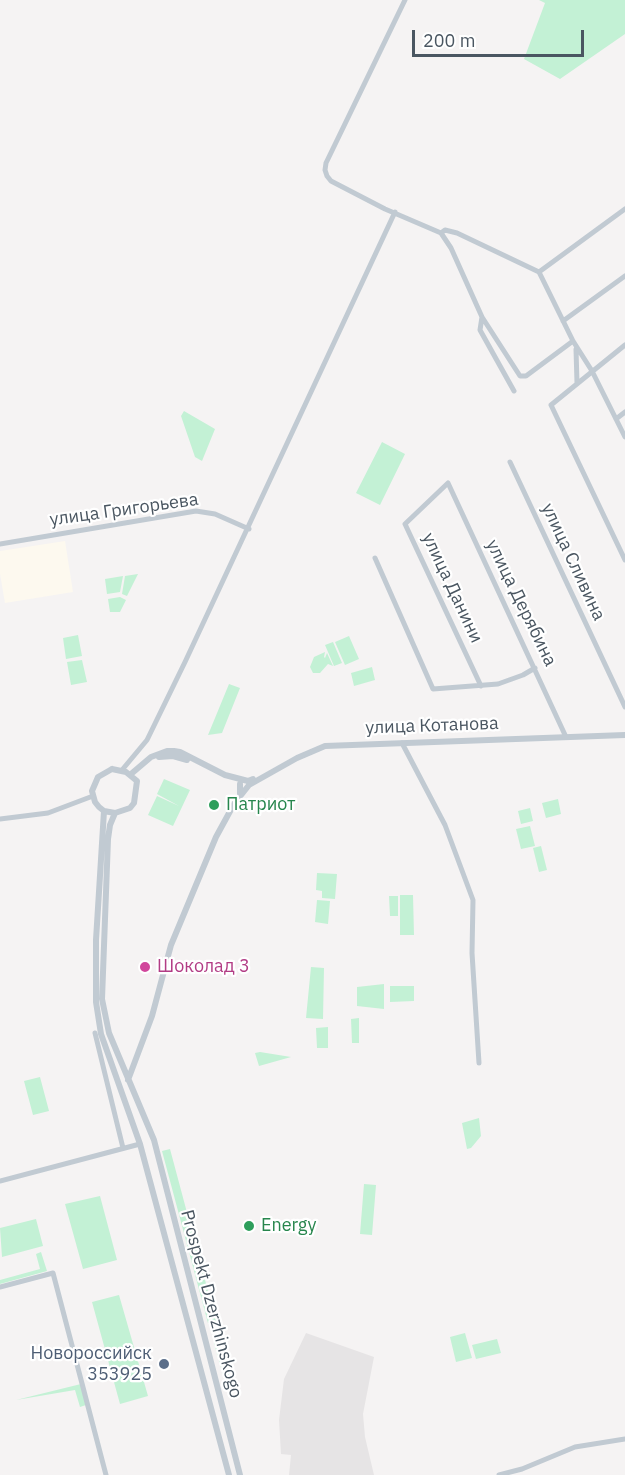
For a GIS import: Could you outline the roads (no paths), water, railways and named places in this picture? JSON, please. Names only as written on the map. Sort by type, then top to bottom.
[{"type":"street","points":[[405,0],[376,57],[325,170],[331,181],[385,209],[440,232],[451,248],[482,317],[520,376],[526,376],[573,341]]},
{"type":"street","points":[[539,272],[625,209]]},
{"type":"street","points":[[122,770],[142,747],[186,662],[395,212]]},
{"type":"street","points":[[440,232],[445,230],[457,233],[539,272],[576,347],[592,371],[625,437]]},
{"type":"street","points":[[563,321],[625,276]]},
{"type":"street","points":[[482,317],[480,330],[514,391]]},
{"type":"street","points":[[625,345],[550,405],[625,561]]},
{"type":"street","points":[[576,347],[577,383]]},
{"type":"street","points":[[616,419],[625,411]]},
{"type":"street","name":"улица Сливина","points":[[510,462],[625,707]]},
{"type":"street","name":"улица Дерябина","points":[[448,483],[566,737]]},
{"type":"street","name":"улица Данини","points":[[448,483],[405,524],[481,686]]},
{"type":"street","name":"улица Григорьева","points":[[0,544],[196,511],[215,514],[249,529]]},
{"type":"street","points":[[375,558],[434,689],[498,684],[535,668]]},
{"type":"street","name":"улица Котанова","points":[[249,785],[297,758],[325,746],[625,735]]},
{"type":"street","points":[[402,743],[445,825],[474,900],[472,953],[479,1063]]},
{"type":"street","points":[[142,747],[146,755],[150,757]]},
{"type":"street","points":[[131,774],[150,757],[167,751],[180,752],[225,775],[248,781],[287,760],[297,758]]},
{"type":"street","points":[[137,781],[131,774],[122,770],[112,770],[98,777],[93,786],[93,796],[104,811],[115,813],[130,807],[137,794],[137,781],[146,765],[151,760],[162,756],[182,758],[240,784],[249,785]]},
{"type":"street","points":[[240,784],[240,794]]},
{"type":"street","points":[[128,1080],[152,1016],[171,945],[216,837],[240,794],[249,785]]},
{"type":"street","points":[[0,819],[48,813],[93,796]]},
{"type":"street","name":"Prospekt Dzerzhinskogo","points":[[104,811],[96,939],[96,1002],[101,1034],[140,1144],[230,1475]]},
{"type":"street","name":"Prospekt Dzerzhinskogo","points":[[115,813],[108,839],[102,999],[109,1033],[154,1140],[240,1475]]},
{"type":"street","points":[[95,1033],[123,1148]]},
{"type":"street","points":[[124,1071],[132,1067]]},
{"type":"street","points":[[0,1181],[154,1140]]},
{"type":"street","points":[[0,1287],[53,1273],[106,1475]]},
{"type":"street","points":[[499,1475],[522,1469],[575,1447],[623,1439]]},
{"type":"street","points":[[227,1467],[237,1464]]},
{"type":"place","name":"Патриот","points":[[214,805]]},
{"type":"place","name":"Шоколад 3","points":[[145,967]]},
{"type":"place","name":"Energy","points":[[249,1226]]},
{"type":"place","name":"Новороссийск 353925","points":[[164,1364]]}]
